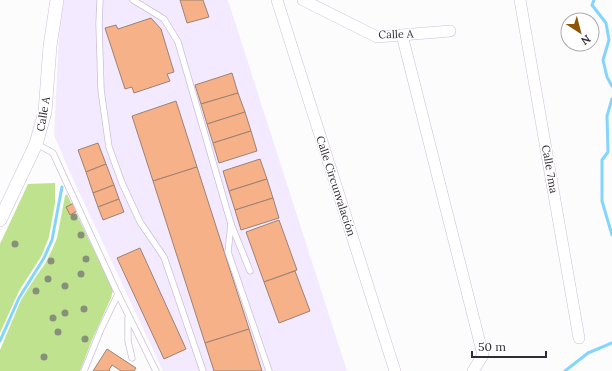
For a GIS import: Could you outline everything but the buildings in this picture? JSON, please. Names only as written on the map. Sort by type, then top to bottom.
[{"type":"street","name":"Calle A","points":[[0,220],[36,144],[45,112],[50,46],[57,0]]},
{"type":"street","name":"Calle Circunvalación","points":[[277,0],[395,371]]},
{"type":"street","name":"Calle A","points":[[303,0],[377,37],[450,31]]},
{"type":"street","name":"Calle 7ma","points":[[520,0],[579,338]]},
{"type":"street","points":[[402,35],[483,355],[474,371]]},
{"type":"lane","points":[[100,0],[101,90],[109,147],[122,183],[140,222],[164,257],[203,371]]},
{"type":"lane","points":[[133,0],[164,19],[178,42],[231,224],[250,271]]},
{"type":"lane","points":[[36,144],[53,153],[118,294],[156,371]]},
{"type":"lane","points":[[231,224],[228,252],[269,371]]},
{"type":"lane","points":[[84,371],[101,329],[118,294]]},
{"type":"lane","points":[[128,315],[128,341],[132,358]]},
{"type":"shaded area","points":[[64,0],[228,0],[347,371],[163,371],[71,175],[54,135],[60,16]]},
{"type":"green space","points":[[55,183],[55,203],[49,237],[42,255],[19,291],[0,333],[0,244],[28,184]]},
{"type":"green space","points":[[67,194],[113,290],[111,298],[80,371],[0,371],[0,350],[21,300],[45,264],[52,250],[57,238],[65,196]]},
{"type":"waterway","points":[[594,0],[592,5],[606,23],[609,40],[603,60],[607,77],[612,86]]},
{"type":"waterway","points":[[612,99],[607,116],[608,152],[602,160],[602,201],[612,235]]},
{"type":"waterway","points":[[0,341],[19,298],[44,258],[52,240],[62,187]]},
{"type":"waterway","points":[[565,371],[588,353],[612,343]]}]
